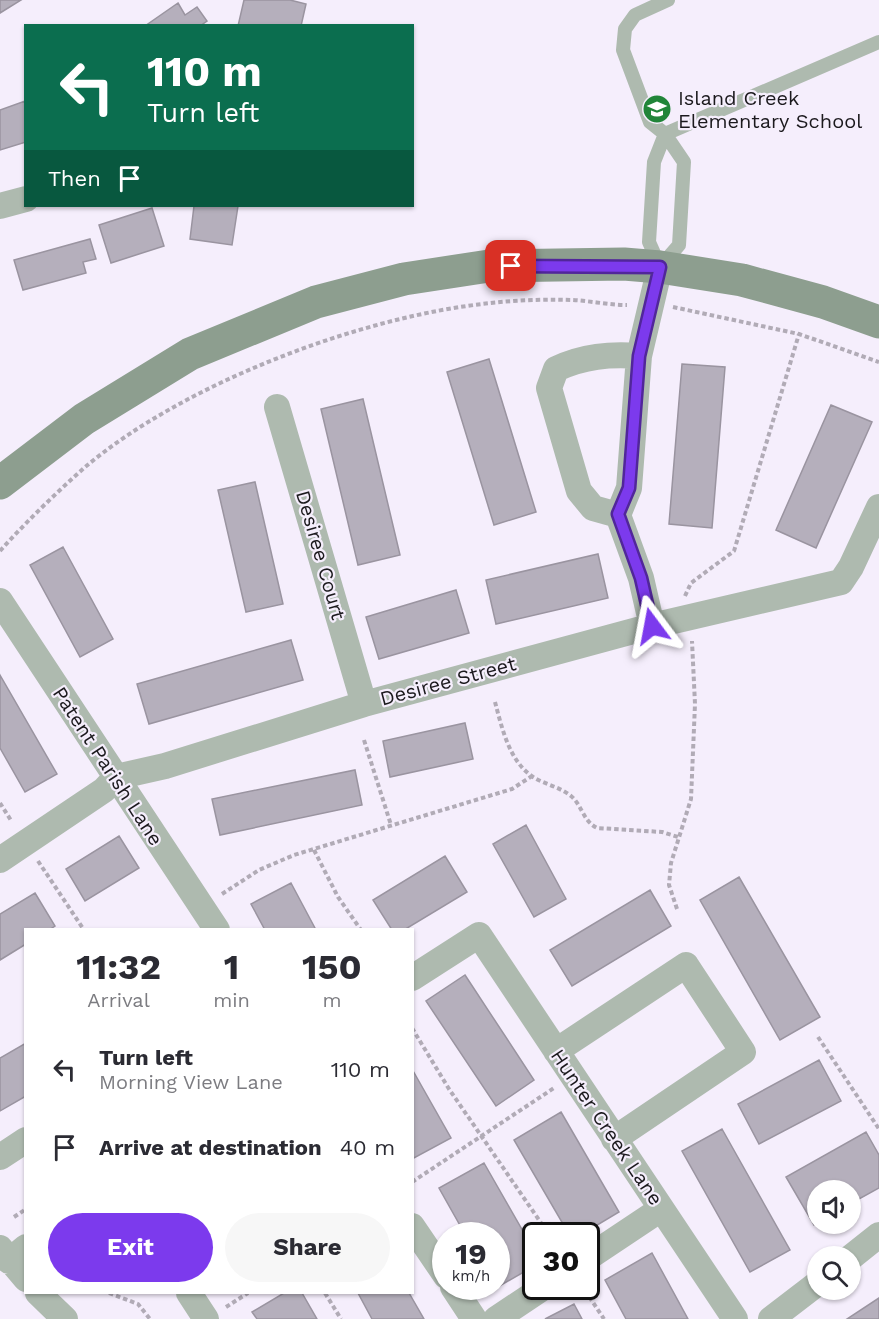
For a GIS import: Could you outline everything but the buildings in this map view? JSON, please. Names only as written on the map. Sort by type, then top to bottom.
[{"type":"street","points":[[0,206],[24,200]]},
{"type":"street","points":[[0,483],[84,419],[190,354],[316,302],[404,279],[489,266],[660,267],[742,280],[823,302],[879,322]]},
{"type":"street","points":[[652,626],[641,578],[618,514],[629,488],[639,356],[653,306],[660,267]]},
{"type":"street","points":[[618,514],[593,508],[579,491],[549,387],[556,369],[576,359],[612,354],[639,356]]},
{"type":"street","name":"Desiree Court","points":[[277,407],[364,704]]},
{"type":"street","points":[[0,497],[27,464]]},
{"type":"street","name":"Desiree Street","points":[[0,860],[104,790],[116,777],[165,766],[364,704],[652,626],[841,582],[851,567],[879,507]]},
{"type":"street","name":"Patent Parish Lane","points":[[0,601],[216,928]]},
{"type":"street","name":"Hunter Creek Lane","points":[[414,977],[479,935],[735,1319]]},
{"type":"street","points":[[556,1051],[686,965],[743,1052],[614,1139]]},
{"type":"street","points":[[0,1157],[24,1141]]},
{"type":"street","points":[[600,1250],[661,1209]]},
{"type":"street","points":[[414,1229],[432,1255]]},
{"type":"street","points":[[861,1249],[879,1235]]},
{"type":"street","points":[[771,1319],[807,1291]]},
{"type":"street","points":[[39,1294],[65,1319]]},
{"type":"street","points":[[190,1294],[214,1314]]},
{"type":"street","points":[[462,1300],[474,1319]]},
{"type":"street","points":[[496,1319],[524,1300]]},
{"type":"lane","points":[[668,0],[635,15],[625,28],[623,50],[650,122],[665,134],[684,162],[679,245],[660,267],[649,242],[654,162],[665,134],[879,42]]},
{"type":"path","points":[[0,550],[86,467],[131,435],[187,402],[277,358],[333,338],[393,322],[490,303],[574,300],[653,306],[717,314],[800,334],[879,362]]},
{"type":"path","points":[[685,600],[685,592],[691,583],[734,551],[800,334]]},
{"type":"path","points":[[677,909],[669,885],[671,863],[691,800],[695,704],[692,634]]},
{"type":"path","points":[[495,702],[512,751],[532,776],[572,796],[589,824],[597,828],[662,832],[678,837]]},
{"type":"path","points":[[364,740],[391,825]]},
{"type":"path","points":[[216,897],[259,870],[294,855],[512,789],[532,776]]},
{"type":"path","points":[[0,803],[12,822]]},
{"type":"path","points":[[314,850],[338,897],[361,928]]},
{"type":"path","points":[[40,864],[83,928]]},
{"type":"path","points":[[414,1031],[449,1089],[541,1222]]},
{"type":"path","points":[[818,1037],[879,1129]]},
{"type":"path","points":[[414,1181],[572,1076]]},
{"type":"path","points":[[14,1217],[24,1210]]},
{"type":"path","points":[[112,1294],[138,1304],[150,1319]]},
{"type":"path","points":[[214,1314],[246,1294]]},
{"type":"path","points":[[326,1294],[341,1319]]},
{"type":"path","points":[[591,1300],[604,1319]]},
{"type":"place","name":"Island Creek Elementary School","points":[[657,109]]},
{"type":"route","points":[[511,266],[624,264],[660,267],[653,306],[639,356],[629,488],[618,514],[641,578],[652,626]]}]
